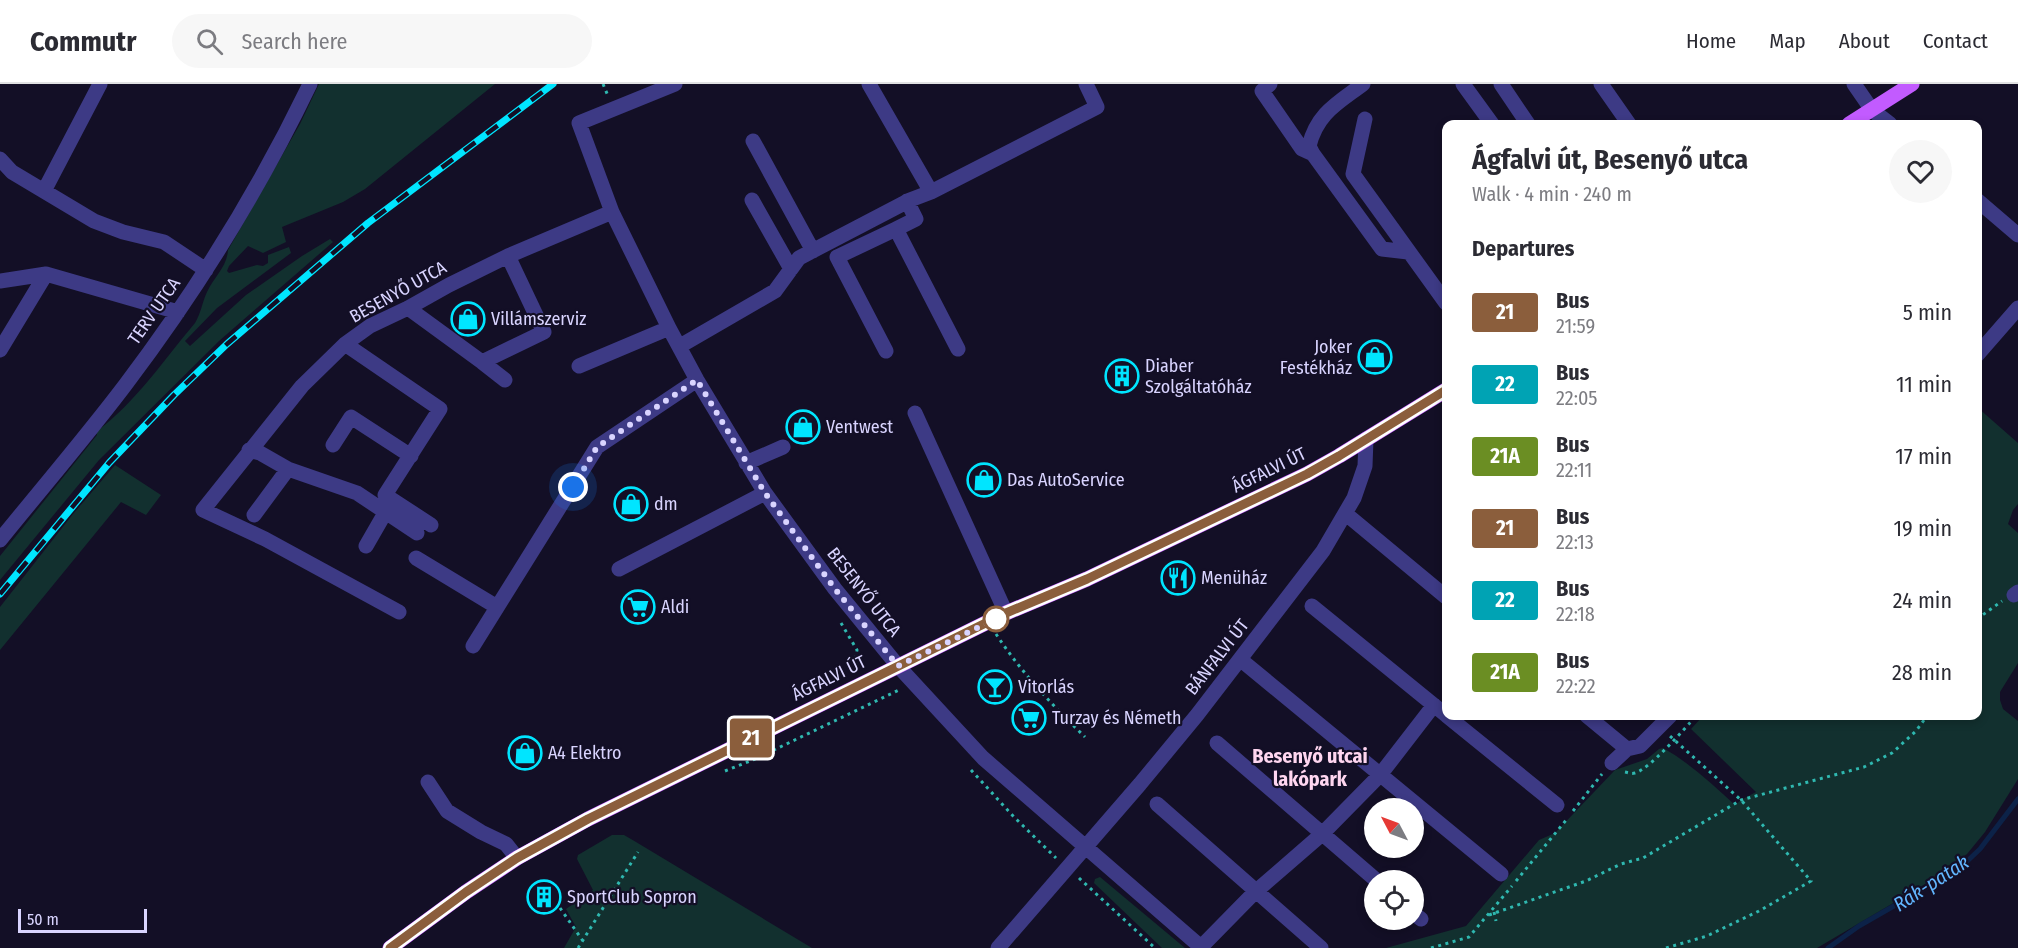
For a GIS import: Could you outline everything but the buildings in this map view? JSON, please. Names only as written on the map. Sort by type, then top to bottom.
[{"type":"main road","points":[[1856,120],[1912,84]]},
{"type":"main road","points":[[1366,439],[1442,392]]},
{"type":"main road","name":"ÁGFALVI ÚT","points":[[390,948],[517,858],[588,819],[1006,613],[1087,579],[1307,474],[1366,439]]},
{"type":"street","points":[[44,191],[99,84]]},
{"type":"street","name":"TERV UTCA","points":[[0,540],[125,385],[178,312],[251,197],[310,84]]},
{"type":"street","name":"BESENYŐ UTCA","points":[[675,84],[579,123],[612,213],[697,380],[746,463],[835,589],[898,666],[983,758],[1202,948]]},
{"type":"street","points":[[869,84],[931,192]]},
{"type":"street","points":[[680,346],[775,291],[799,258],[908,200],[931,192],[1097,107],[1086,84]]},
{"type":"street","points":[[1270,84],[1262,91],[1302,149],[1313,154]]},
{"type":"street","points":[[1363,84],[1325,113],[1316,125],[1309,146],[1382,249],[1408,252]]},
{"type":"street","points":[[1463,84],[1489,120]]},
{"type":"street","points":[[1501,84],[1525,120]]},
{"type":"street","points":[[1600,84],[1626,120]]},
{"type":"street","points":[[1854,84],[1872,110],[1885,120]]},
{"type":"street","points":[[1365,119],[1353,174],[1408,252],[1442,292]]},
{"type":"street","points":[[753,141],[813,251]]},
{"type":"street","points":[[0,159],[12,172],[110,228],[164,242],[206,270]]},
{"type":"street","points":[[752,200],[791,269]]},
{"type":"street","points":[[886,351],[837,257],[916,219],[908,200]]},
{"type":"street","points":[[1982,204],[2018,235]]},
{"type":"street","name":"BESENYŐ UTCA","points":[[399,612],[265,539],[203,510],[302,386],[345,344],[370,326],[508,256],[612,213]]},
{"type":"street","points":[[896,229],[958,350]]},
{"type":"street","points":[[482,362],[544,332],[508,256]]},
{"type":"street","points":[[0,350],[46,274]]},
{"type":"street","points":[[0,280],[46,274],[178,312]]},
{"type":"street","points":[[408,308],[505,380]]},
{"type":"street","points":[[1982,349],[2018,308]]},
{"type":"street","points":[[579,366],[669,327]]},
{"type":"street","points":[[345,344],[440,409],[385,495],[431,525]]},
{"type":"street","points":[[473,646],[597,447],[697,380]]},
{"type":"street","points":[[915,413],[1006,613]]},
{"type":"street","points":[[333,445],[351,417],[411,456]]},
{"type":"street","name":"BÁNFALVI ÚT","points":[[998,948],[1140,784],[1241,660],[1323,551],[1346,514],[1361,482],[1365,466],[1366,439]]},
{"type":"street","points":[[746,463],[783,447]]},
{"type":"street","points":[[245,455],[260,453],[288,469],[357,494],[417,533]]},
{"type":"street","points":[[254,515],[288,469]]},
{"type":"street","points":[[619,569],[765,493]]},
{"type":"street","points":[[366,546],[385,513]]},
{"type":"street","points":[[1346,514],[1442,594]]},
{"type":"street","points":[[417,558],[498,607]]},
{"type":"street","points":[[1202,948],[1257,891],[1322,834],[1442,712],[1312,606]]},
{"type":"street","points":[[1241,660],[1501,874]]},
{"type":"street","points":[[1452,720],[1557,805]]},
{"type":"street","points":[[1592,720],[1622,745],[1640,746],[1666,720]]},
{"type":"street","points":[[1217,743],[1364,870]]},
{"type":"street","points":[[1612,763],[1622,745]]},
{"type":"street","points":[[428,782],[447,811],[506,844],[517,858]]},
{"type":"street","points":[[1157,804],[1321,948]]},
{"type":"path","points":[[1982,615],[2016,594]]},
{"type":"path","points":[[988,622],[1011,657],[1050,704],[1085,737]]},
{"type":"path","points":[[723,772],[900,690],[904,695]]},
{"type":"path","points":[[1489,915],[1586,881],[1621,864],[1643,858],[1741,800],[1864,767],[1892,753],[1916,731],[1924,720]]},
{"type":"path","points":[[1659,728],[1741,800],[1811,880],[1759,911],[1707,936],[1666,948]]},
{"type":"path","points":[[1431,948],[1465,939],[1473,933],[1612,763]]},
{"type":"path","points":[[970,770],[1014,817],[1155,948]]},
{"type":"path","points":[[578,948],[638,852]]},
{"type":"path","points":[[560,908],[582,941]]},
{"type":"path","points":[[1494,912],[1496,921]]},
{"type":"green space","points":[[319,84],[495,84],[365,189],[343,202],[282,227],[286,242],[263,253],[248,246],[229,266],[227,271],[229,273],[257,265],[263,266],[268,263],[268,255],[289,247],[291,253],[217,308],[185,341],[190,346],[246,295],[302,256],[330,239],[333,242],[219,341],[99,460],[0,580],[0,556],[97,435],[96,432],[124,408],[195,323],[207,292],[223,267],[228,250],[300,124]]},
{"type":"green space","points":[[1982,411],[2018,443],[2018,504],[2008,524],[2018,533],[2018,663],[2000,692],[2000,700],[2003,709],[2018,721],[2018,779],[1985,832],[1967,854],[1924,885],[1817,948],[1386,948],[1466,926],[1539,840],[1555,833],[1615,770],[1647,759],[1659,749],[1663,748],[1683,760],[1735,805],[1756,792],[1691,729],[1699,720],[1982,720]]},
{"type":"green space","points":[[115,465],[161,495],[146,515],[121,502],[0,650],[0,607],[73,514]]},
{"type":"green space","points":[[612,835],[624,835],[812,948],[564,948],[576,927],[566,909],[593,890],[577,859],[578,855]]},
{"type":"green space","points":[[1100,877],[1185,948],[1162,948],[1094,883],[1095,879]]},
{"type":"waterway","name":"Rák-patak","points":[[1828,948],[1859,926],[1960,868],[1980,849],[2018,799]]},
{"type":"railway","points":[[0,594],[109,463],[227,344],[368,223],[553,84]]},
{"type":"bus line","name":"21","points":[[390,948],[517,858],[588,819],[862,682],[1006,613],[1087,579],[1307,474],[1442,393]]},
{"type":"place","name":"Villámszerviz","points":[[468,319]]},
{"type":"place","name":"Joker Festékház","points":[[1375,357]]},
{"type":"place","name":"Diaber Szolgáltatóház","points":[[1122,376]]},
{"type":"place","name":"Ventwest","points":[[803,427]]},
{"type":"place","name":"Das AutoService","points":[[984,480]]},
{"type":"place","name":"dm","points":[[631,504]]},
{"type":"place","name":"Menüház","points":[[1178,578]]},
{"type":"place","name":"Aldi","points":[[638,607]]},
{"type":"place","name":"Vitorlás","points":[[995,687]]},
{"type":"place","name":"Turzay és Németh","points":[[1029,718]]},
{"type":"place","name":"A4 Elektro","points":[[525,753]]},
{"type":"place","name":"SportClub Sopron","points":[[544,897]]},
{"type":"district","name":"Besenyő utcai lakópark","points":[[1310,768]]},
{"type":"route","points":[[573,487],[597,447],[697,380],[765,493],[835,589],[898,666],[996,619]]}]
